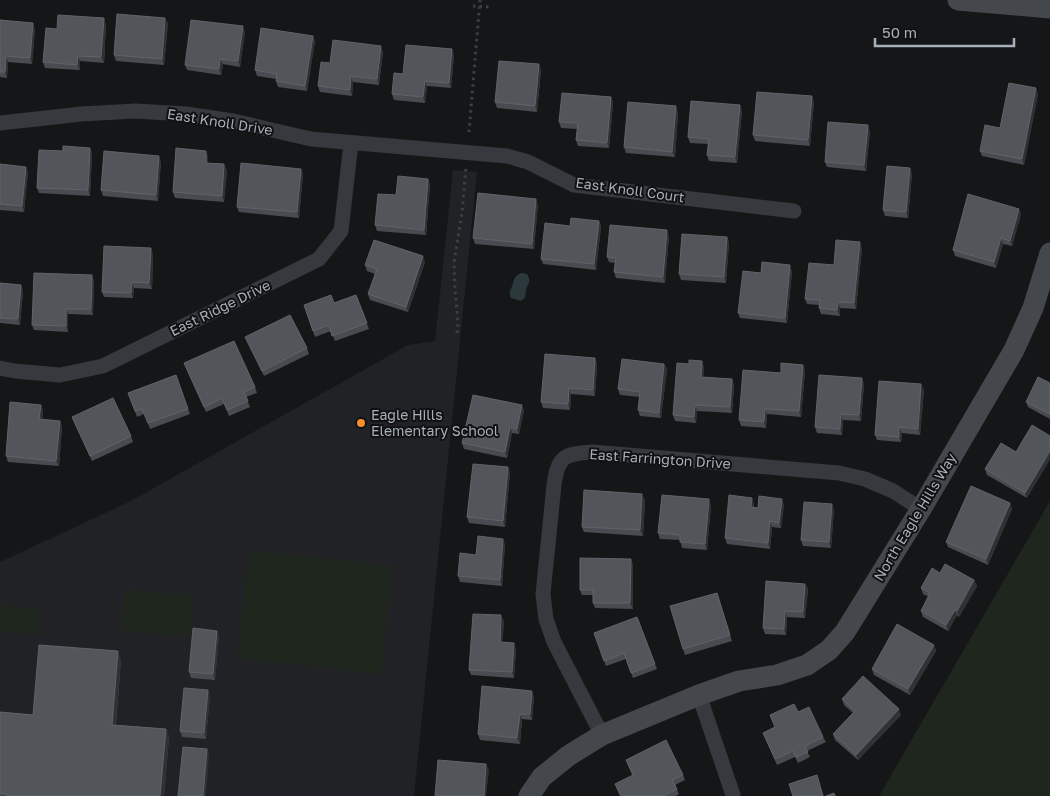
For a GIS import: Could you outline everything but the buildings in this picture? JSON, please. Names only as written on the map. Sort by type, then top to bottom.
[{"type":"street","points":[[958,0],[1050,8]]},
{"type":"street","name":"East Knoll Drive","points":[[0,123],[81,114],[135,111],[186,114],[233,121],[311,139],[351,142]]},
{"type":"street","name":"East Knoll Court","points":[[351,142],[507,156],[528,162],[574,185],[794,211]]},
{"type":"street","name":"East Ridge Drive","points":[[0,368],[60,374],[103,366],[319,258],[341,231],[351,142]]},
{"type":"street","name":"North Eagle Hills Way","points":[[530,796],[542,777],[568,756],[602,735],[699,695],[739,681],[777,676],[807,665],[829,650],[845,632],[921,509],[1014,350],[1033,308],[1050,253]]},
{"type":"street","name":"East Farrington Drive","points":[[602,735],[554,642],[546,619],[543,594],[554,484],[557,469],[563,458],[576,453],[592,452],[839,473],[865,479],[893,491],[921,509]]},
{"type":"street","points":[[699,695],[733,795]]},
{"type":"path","points":[[469,132],[480,0]]},
{"type":"path","points":[[473,6],[489,7]]},
{"type":"path","points":[[457,333],[454,263],[462,212],[466,162]]},
{"type":"shaded area","name":"Eagle Hills Elementary School","points":[[453,170],[477,172],[414,796],[0,796],[0,562],[131,501],[408,345],[435,341]]},
{"type":"shaded area","points":[[522,273],[527,274],[529,281],[525,296],[521,301],[511,298],[510,293],[515,278]]},
{"type":"shaded area","points":[[1050,501],[1050,796],[879,796]]},
{"type":"shaded area","points":[[249,550],[393,566],[381,674],[237,658]]},
{"type":"shaded area","points":[[125,589],[194,596],[190,637],[121,631]]},
{"type":"shaded area","points":[[0,605],[41,609],[39,635],[0,631]]},
{"type":"place","name":"Eagle Hills Elementary School","points":[[361,423]]}]
